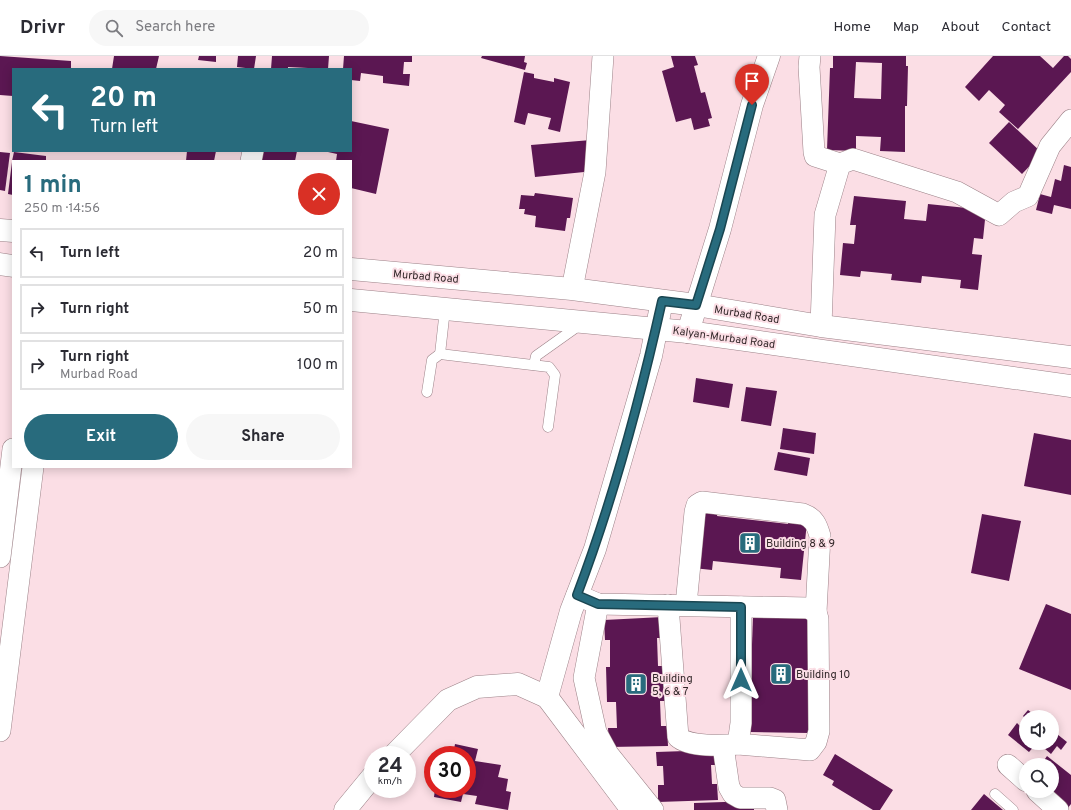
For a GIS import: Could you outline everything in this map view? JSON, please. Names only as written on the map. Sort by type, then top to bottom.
[{"type":"main road","points":[[688,332],[720,229],[752,105],[769,56]]},
{"type":"main road","points":[[0,230],[12,231]]},
{"type":"main road","points":[[0,264],[12,266]]},
{"type":"main road","name":"Murbad Road","points":[[356,269],[572,289],[696,305],[821,326],[1066,357]]},
{"type":"main road","points":[[354,300],[356,269]]},
{"type":"main road","name":"Kalyan-Murbad Road","points":[[354,300],[688,332],[1064,385]]},
{"type":"main road","points":[[547,697],[577,595],[597,542],[651,356],[662,301]]},
{"type":"main road","points":[[1064,385],[1066,357]]},
{"type":"main road","points":[[403,746],[448,700],[477,688],[518,684],[547,697],[632,810]]},
{"type":"main road","points":[[345,810],[364,787]]},
{"type":"street","points":[[572,289],[595,172],[603,56]]},
{"type":"street","points":[[810,56],[809,67],[815,156],[840,164],[853,159],[958,192],[999,215],[1014,202],[1028,196],[1050,146],[1071,120]]},
{"type":"street","points":[[821,326],[825,215],[840,164]]},
{"type":"street","points":[[0,557],[12,458]]},
{"type":"street","points":[[0,731],[9,593],[33,468]]},
{"type":"street","points":[[702,502],[803,514],[812,517],[817,525],[820,536],[816,612],[818,620],[819,730],[816,742],[810,750],[690,742],[682,741],[678,737],[677,605],[697,505],[702,502]]},
{"type":"street","points":[[577,595],[598,604],[808,608],[816,612]]},
{"type":"street","points":[[598,604],[584,678],[596,732],[608,754],[653,810]]},
{"type":"street","points":[[741,607],[741,723],[730,745],[729,787],[733,794],[740,798],[770,798],[775,800],[777,810]]},
{"type":"street","points":[[1008,765],[1019,775]]},
{"type":"street","points":[[1045,798],[1058,810]]},
{"type":"lane","points":[[440,354],[445,309]]},
{"type":"lane","points":[[534,365],[536,356],[583,323]]},
{"type":"lane","points":[[427,392],[432,360],[440,354],[549,367],[556,375],[548,427]]},
{"type":"lane","points":[[996,794],[1013,810]]},
{"type":"building","points":[[0,56],[71,61],[71,68],[12,68],[12,96],[0,95]]},
{"type":"building","points":[[114,56],[159,56],[156,68],[112,68]]},
{"type":"building","points":[[199,56],[216,56],[216,62],[198,60]]},
{"type":"building","points":[[238,56],[256,56],[254,68],[237,67]]},
{"type":"building","points":[[272,56],[329,56],[328,68],[271,68]]},
{"type":"building","points":[[344,56],[412,56],[412,62],[404,62],[403,74],[410,74],[409,86],[383,83],[383,76],[361,73],[360,81],[352,80],[352,68],[343,68]]},
{"type":"building","points":[[482,56],[525,56],[524,62],[527,63],[525,70],[481,58]]},
{"type":"building","points":[[671,56],[695,56],[698,65],[694,66],[701,93],[705,92],[712,118],[708,119],[710,126],[694,130],[691,118],[676,122],[662,71],[674,67]]},
{"type":"building","points":[[833,56],[906,56],[906,66],[908,66],[907,106],[905,106],[905,152],[880,151],[881,137],[856,136],[856,151],[827,150],[830,68],[833,68]],"holes":[[[856,62],[882,63],[881,99],[854,98]]]},
{"type":"building","points":[[993,56],[1040,56],[1053,68],[1064,56],[1068,56],[1071,59],[1071,72],[1018,129],[999,112],[1005,105],[989,90],[979,101],[965,87]]},
{"type":"building","points":[[524,72],[534,74],[534,78],[554,82],[554,78],[570,82],[560,132],[548,129],[551,118],[528,113],[525,125],[514,122]]},
{"type":"building","points":[[352,121],[389,129],[376,194],[352,188],[352,160],[336,160],[337,154],[328,152],[352,152]]},
{"type":"building","points":[[1009,122],[1042,153],[1022,174],[989,143]]},
{"type":"building","points":[[591,140],[594,171],[535,177],[531,145]]},
{"type":"building","points":[[0,152],[10,153],[5,191],[0,190]]},
{"type":"building","points":[[14,152],[46,156],[46,160],[12,160]]},
{"type":"building","points":[[187,152],[216,152],[214,160],[186,160]]},
{"type":"building","points":[[258,152],[297,152],[295,160],[256,160]]},
{"type":"building","points":[[12,162],[12,195],[8,194]]},
{"type":"building","points":[[1064,165],[1071,167],[1071,209],[1054,205],[1052,214],[1036,210],[1040,194],[1051,197],[1055,179],[1061,181]]},
{"type":"building","points":[[535,193],[573,198],[570,218],[567,218],[565,231],[535,227],[536,216],[524,214],[525,209],[519,209],[521,195],[534,196]]},
{"type":"building","points":[[854,196],[906,201],[904,219],[926,221],[928,204],[986,210],[983,239],[974,238],[972,254],[982,255],[978,290],[960,288],[961,280],[922,276],[921,283],[891,280],[892,274],[861,271],[860,277],[840,275],[843,243],[854,244],[856,225],[850,225]]},
{"type":"building","points":[[696,378],[733,384],[729,408],[693,402]]},
{"type":"building","points":[[746,387],[777,391],[771,426],[741,421]]},
{"type":"building","points":[[783,428],[816,433],[814,454],[780,449]]},
{"type":"building","points":[[1034,433],[1071,440],[1071,495],[1024,486]]},
{"type":"building","points":[[778,452],[810,458],[807,476],[774,470]]},
{"type":"building","name":"Building 8 & 9","points":[[699,510],[718,512],[717,516],[788,524],[788,520],[807,522],[801,580],[780,578],[781,568],[713,561],[712,570],[693,568]]},
{"type":"building","points":[[982,514],[1021,521],[1009,581],[971,573]]},
{"type":"building","points":[[1046,604],[1071,614],[1071,690],[1019,669]]},
{"type":"building","name":"Building 10","points":[[753,615],[812,617],[809,733],[749,732]]},
{"type":"building","name":"Building 5, 6 & 7","points":[[663,617],[664,638],[657,638],[658,666],[665,666],[667,701],[660,701],[661,726],[667,726],[668,746],[609,747],[608,728],[617,728],[616,702],[607,702],[606,667],[610,667],[610,640],[605,640],[604,620]]},
{"type":"building","points":[[1017,723],[1019,725],[1019,744],[1008,735]]},
{"type":"building","points":[[1059,736],[1067,742],[1061,750],[1059,748]]},
{"type":"building","points":[[716,750],[717,765],[711,765],[712,784],[717,784],[718,800],[658,802],[658,785],[664,785],[663,766],[657,766],[656,752]]},
{"type":"building","points":[[1046,750],[1054,750],[1051,754]]},
{"type":"building","points":[[835,754],[893,790],[880,810],[873,810],[832,785],[834,781],[823,775]]},
{"type":"building","points":[[476,761],[501,765],[498,777],[508,779],[506,791],[511,792],[508,810],[475,804],[477,796]]},
{"type":"building","points":[[1059,766],[1071,775],[1071,804],[1067,809],[1058,798]]},
{"type":"building","points":[[984,794],[1003,810],[971,810]]},
{"type":"building","points":[[439,798],[462,798],[461,802]]},
{"type":"building","points":[[754,801],[754,810],[694,810],[694,803]]},
{"type":"place","name":"Building 8 & 9","points":[[750,543]]},
{"type":"place","name":"Building 10","points":[[781,674]]},
{"type":"place","name":"Building 5, 6 & 7","points":[[636,684]]},
{"type":"route","points":[[741,680],[741,607],[598,604],[577,595],[595,549],[651,356],[662,301],[696,305],[720,229],[752,105]]}]
